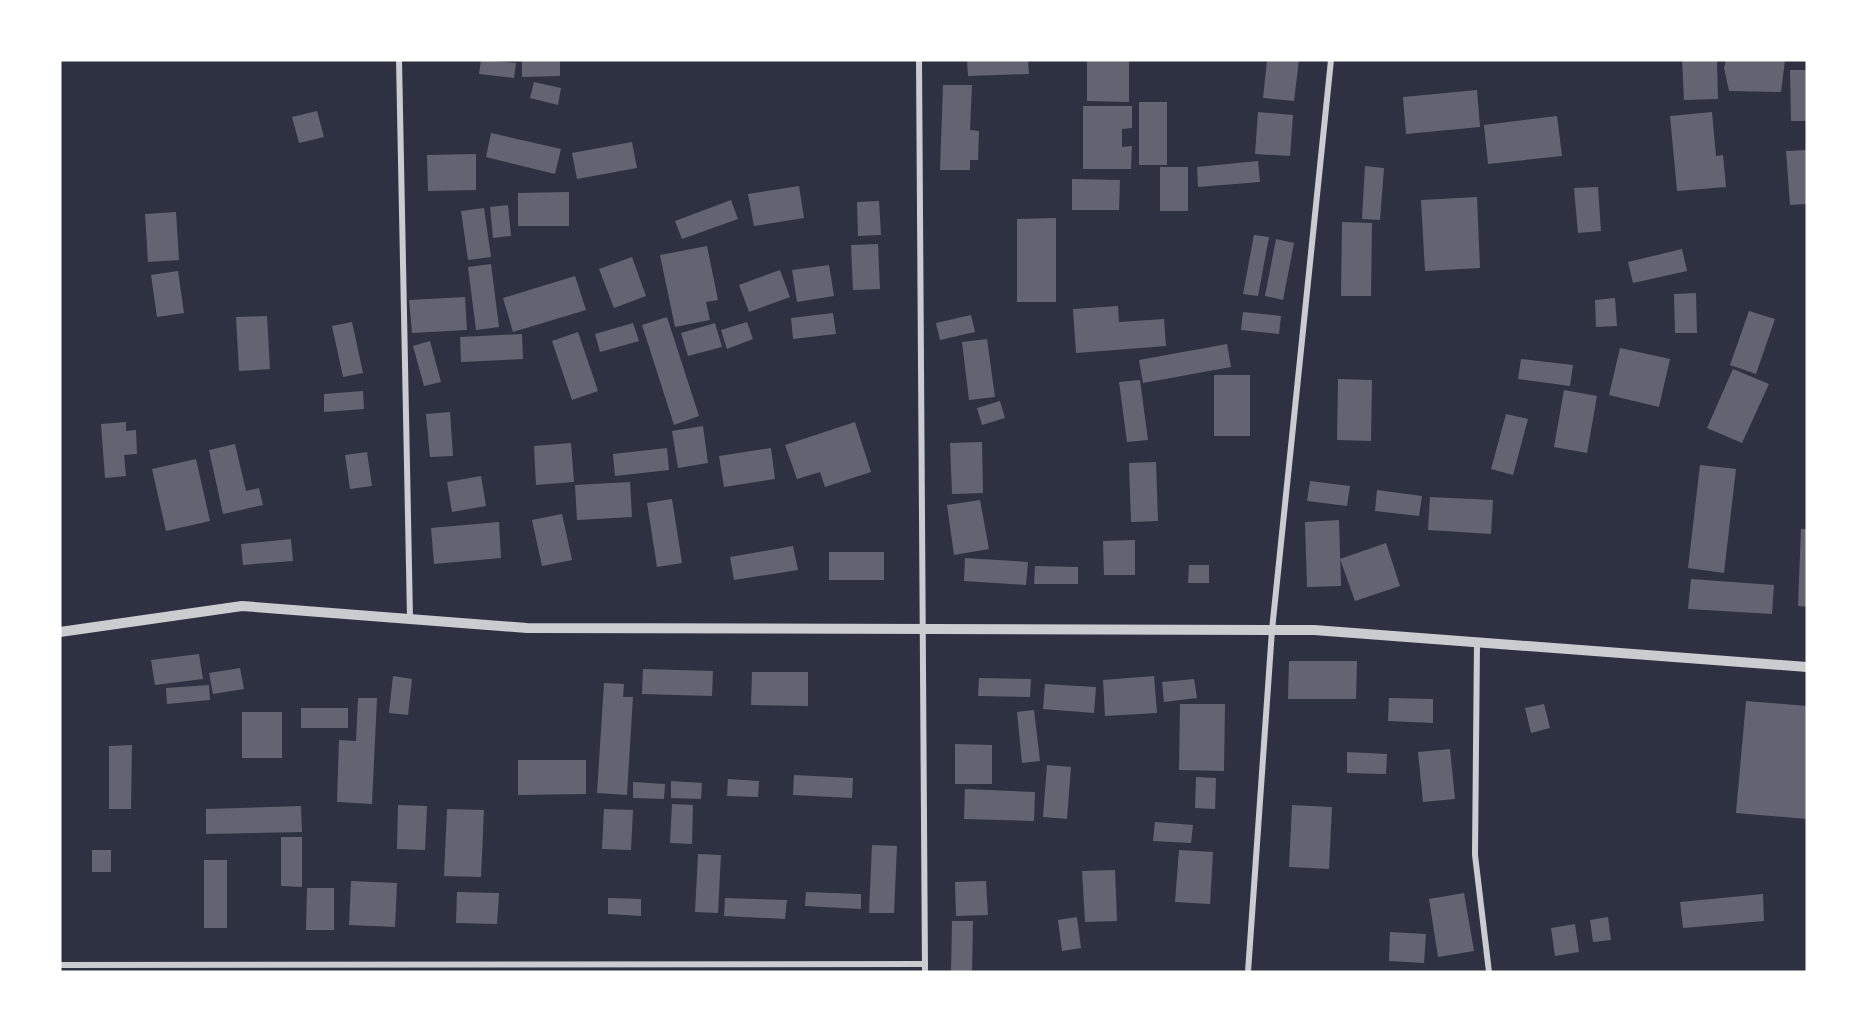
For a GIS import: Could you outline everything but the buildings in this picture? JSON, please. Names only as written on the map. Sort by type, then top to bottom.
[{"type":"street","points":[[399,60],[410,618]]},
{"type":"street","points":[[919,60],[925,972]]},
{"type":"street","points":[[1248,972],[1272,630],[1331,60]]},
{"type":"street","points":[[60,633],[242,606],[527,628],[1314,630],[1807,667]]},
{"type":"street","points":[[1477,642],[1474,855],[1489,972]]},
{"type":"street","points":[[60,965],[925,964]]}]
